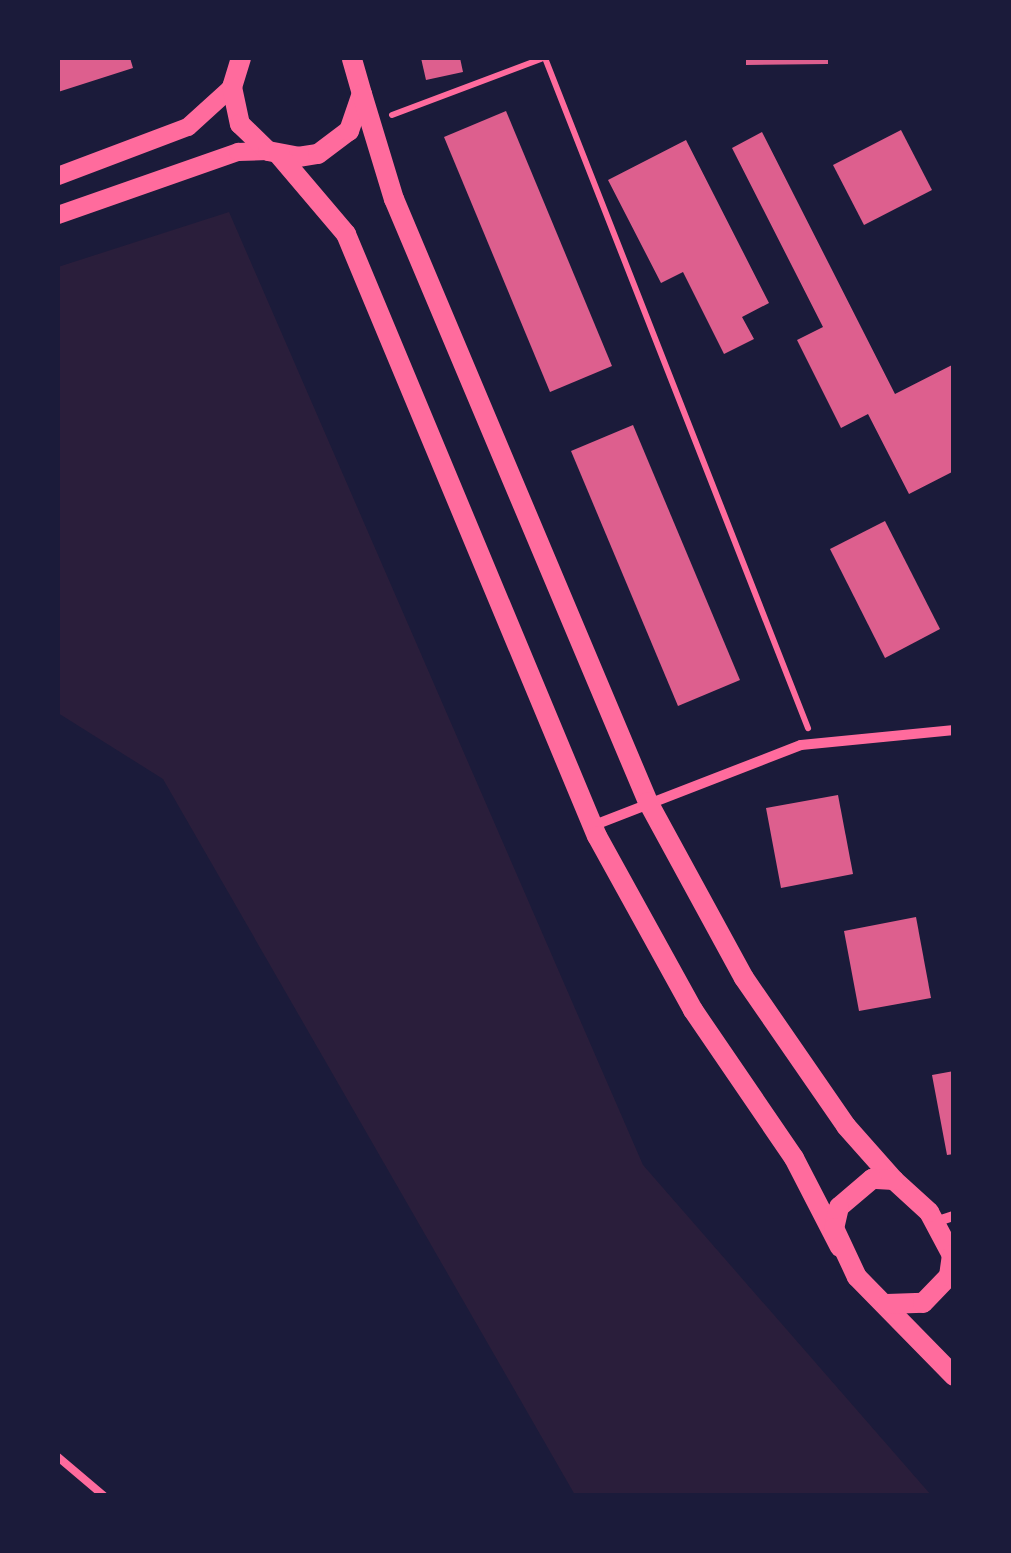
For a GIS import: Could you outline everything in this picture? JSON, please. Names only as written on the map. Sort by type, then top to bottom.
[{"type":"main road","points":[[241,58],[232,87],[240,124],[274,153],[346,234],[592,826],[644,929],[794,1158],[857,1277],[954,1376]]},
{"type":"main road","points":[[352,58],[368,124],[648,802],[698,900],[792,1051],[894,1180],[944,1219],[953,1257],[949,1276],[923,1303],[885,1303]]},
{"type":"main road","points":[[274,153],[318,154],[336,144],[354,122],[362,94]]},
{"type":"main road","points":[[840,1248],[834,1228],[840,1207],[872,1179],[894,1180]]},
{"type":"street","points":[[58,176],[188,127],[232,87]]},
{"type":"street","points":[[58,215],[238,152],[274,153]]},
{"type":"street","points":[[592,826],[648,802],[814,744],[954,730]]},
{"type":"lane","points":[[58,1457],[104,1496]]},
{"type":"path","points":[[368,124],[543,58],[814,744]]},
{"type":"shaded area","points":[[229,212],[643,1165],[931,1495],[575,1495],[163,779],[58,713],[58,267]]},
{"type":"building","points":[[58,58],[130,58],[133,68],[58,92]]},
{"type":"building","points":[[421,58],[460,58],[463,72],[426,80]]},
{"type":"building","points":[[746,58],[828,58],[828,64],[746,65]]},
{"type":"building","points":[[506,111],[612,366],[550,392],[444,137]]},
{"type":"building","points":[[901,130],[932,190],[864,225],[833,165]]},
{"type":"building","points":[[762,132],[895,394],[954,364],[954,471],[909,494],[868,414],[841,428],[797,340],[823,327],[732,148]]},
{"type":"building","points":[[686,140],[769,303],[742,317],[754,339],[724,354],[683,272],[661,283],[608,180]]},
{"type":"building","points":[[633,425],[740,680],[678,706],[571,451]]},
{"type":"building","points":[[885,521],[940,629],[885,658],[830,549]]},
{"type":"building","points":[[838,795],[853,874],[781,888],[766,808]]},
{"type":"building","points":[[916,917],[931,998],[859,1011],[844,931]]},
{"type":"building","points":[[954,1071],[954,1154],[947,1155],[932,1075]]}]
